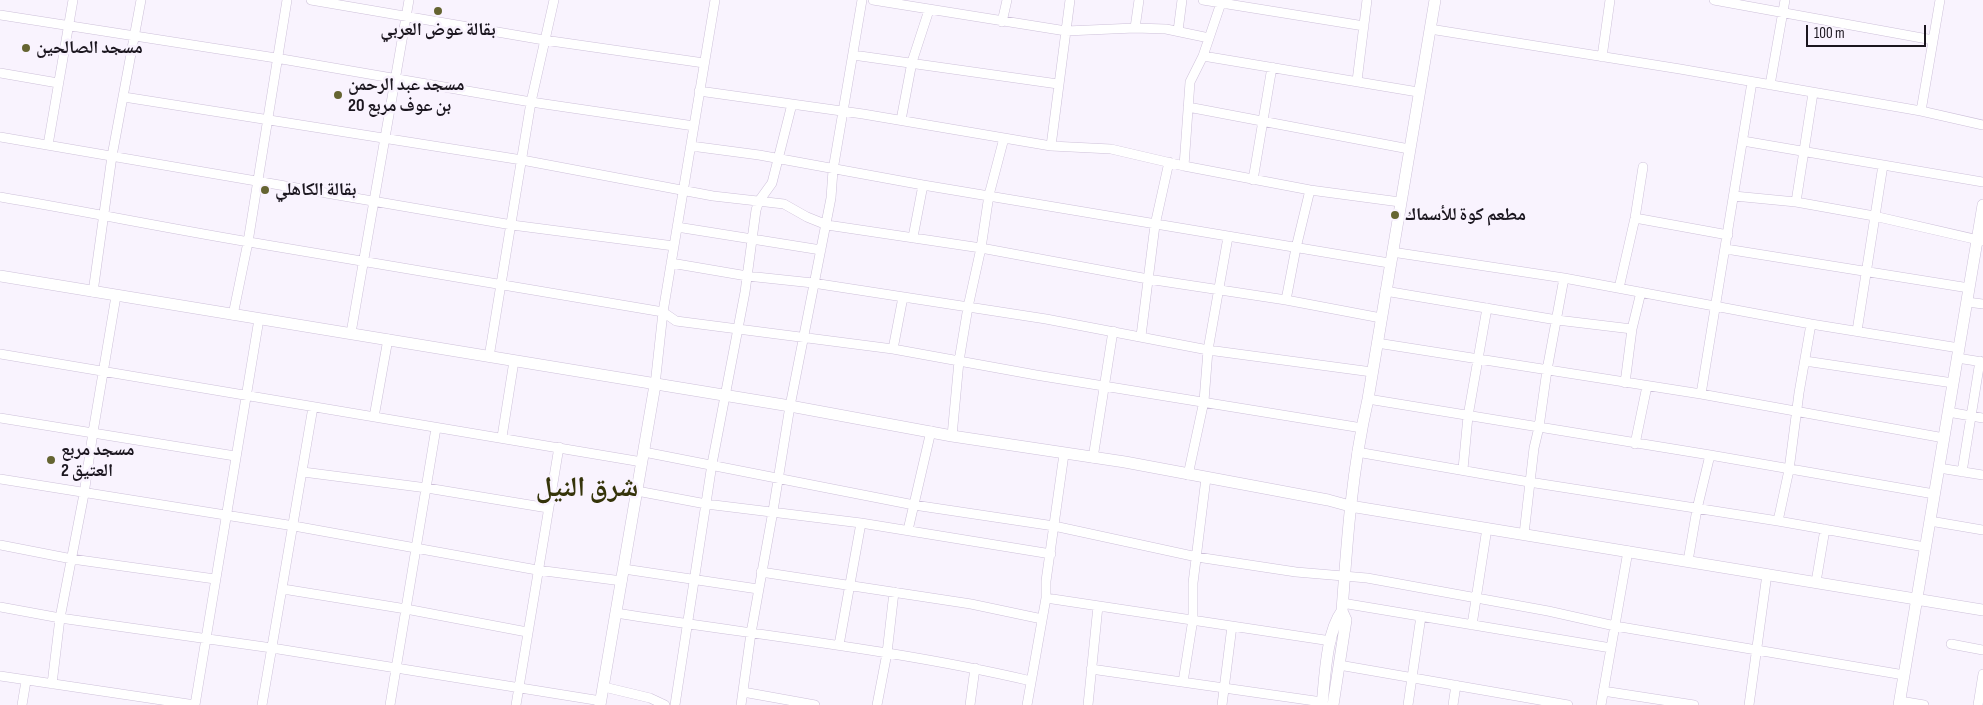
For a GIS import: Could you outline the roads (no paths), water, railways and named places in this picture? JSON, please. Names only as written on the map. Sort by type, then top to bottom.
[{"type":"street","points":[[48,145],[73,0]]},
{"type":"street","points":[[93,292],[112,156],[141,0]]},
{"type":"street","points":[[233,315],[248,242],[286,0]]},
{"type":"street","points":[[311,0],[544,40],[704,63]]},
{"type":"street","points":[[351,333],[409,0]]},
{"type":"street","points":[[489,357],[532,102],[554,0]]},
{"type":"street","points":[[0,607],[60,618],[272,648],[519,687],[601,703],[656,385],[663,312],[715,0]]},
{"type":"street","points":[[741,705],[758,589],[779,479],[790,406],[813,283],[827,224],[862,0]]},
{"type":"street","points":[[873,0],[1066,31],[1134,28],[1178,31],[1209,38]]},
{"type":"street","points":[[1002,22],[1007,0]]},
{"type":"street","points":[[1051,146],[1070,0]]},
{"type":"street","points":[[1134,28],[1139,0]]},
{"type":"street","points":[[1178,31],[1182,0]]},
{"type":"street","points":[[1204,0],[1222,1],[1364,26]]},
{"type":"street","points":[[1357,81],[1367,0]]},
{"type":"street","points":[[1326,704],[1330,641],[1335,620],[1342,607],[1346,575],[1350,506],[1357,452],[1368,399],[1390,257],[1435,0]]},
{"type":"street","points":[[1602,57],[1610,0]]},
{"type":"street","points":[[1714,0],[1934,40]]},
{"type":"street","points":[[1770,85],[1784,0]]},
{"type":"street","points":[[1921,111],[1940,0]]},
{"type":"street","points":[[1184,166],[1190,82],[1203,56],[1222,1]]},
{"type":"street","points":[[901,120],[912,62],[929,10]]},
{"type":"street","points":[[0,15],[276,58],[532,102],[694,126]]},
{"type":"street","points":[[1430,29],[1921,111],[1983,125]]},
{"type":"street","points":[[853,55],[1058,84]]},
{"type":"street","points":[[1203,56],[1418,92]]},
{"type":"street","points":[[1253,180],[1272,67]]},
{"type":"street","points":[[0,73],[58,83]]},
{"type":"street","points":[[1701,394],[1752,82]]},
{"type":"street","points":[[699,91],[901,120],[1051,146],[1111,149],[1253,180],[1400,202]]},
{"type":"street","points":[[1796,202],[1813,93]]},
{"type":"street","points":[[124,97],[522,160],[683,191],[787,205],[807,217],[827,224],[981,248],[1148,279],[1286,300],[1380,318]]},
{"type":"street","points":[[675,705],[712,464],[747,276],[756,210],[759,201],[772,183],[792,104]]},
{"type":"street","points":[[1188,107],[1409,149]]},
{"type":"street","points":[[0,137],[512,225],[674,246]]},
{"type":"street","points":[[952,436],[959,361],[968,307],[981,248],[989,195],[1004,138]]},
{"type":"street","points":[[1743,141],[1983,182]]},
{"type":"street","points":[[691,146],[1296,248],[1390,257],[1564,278],[1857,331],[1958,353],[1981,362],[1962,472]]},
{"type":"street","points":[[1141,336],[1155,225],[1169,162]]},
{"type":"street","points":[[1857,331],[1882,166]]},
{"type":"street","points":[[1619,288],[1635,218],[1642,167]]},
{"type":"street","points":[[914,237],[923,185]]},
{"type":"street","points":[[1286,300],[1310,190]]},
{"type":"street","points":[[1734,196],[1796,202],[1874,216],[1980,240]]},
{"type":"street","points":[[0,197],[103,214],[248,242],[501,283],[663,312],[676,321],[804,336],[893,349],[1103,386],[1362,428]]},
{"type":"street","points":[[1924,705],[1899,703],[1969,288],[1980,240],[1983,205]]},
{"type":"street","points":[[1635,218],[1728,235]]},
{"type":"street","points":[[677,227],[821,250]]},
{"type":"street","points":[[1188,475],[1204,401],[1208,350],[1228,237]]},
{"type":"street","points":[[1726,249],[1969,288]]},
{"type":"street","points":[[671,263],[747,276],[813,283],[968,307],[1141,336],[1208,350],[1372,372]]},
{"type":"street","points":[[0,276],[790,406],[952,436],[1125,462],[1319,498],[1350,506],[1983,610]]},
{"type":"street","points":[[1524,534],[1535,442],[1564,278]]},
{"type":"street","points":[[1385,291],[1557,320],[1632,329]]},
{"type":"street","points":[[1624,383],[1632,329],[1641,292]]},
{"type":"street","points":[[52,684],[60,618],[84,494],[92,432],[116,296]]},
{"type":"street","points":[[893,349],[902,297]]},
{"type":"street","points":[[1967,302],[1983,304]]},
{"type":"street","points":[[1463,469],[1468,416],[1487,308]]},
{"type":"street","points":[[0,676],[195,705],[259,319]]},
{"type":"street","points":[[1778,521],[1789,470],[1799,393],[1811,324]]},
{"type":"street","points":[[1093,458],[1113,331]]},
{"type":"street","points":[[374,417],[388,339]]},
{"type":"street","points":[[1376,343],[1701,394],[1944,438]]},
{"type":"street","points":[[0,354],[436,428],[559,447],[712,464],[914,505],[1054,526],[1196,557],[1296,572],[1346,575],[1548,611],[1615,626],[1904,675]]},
{"type":"street","points":[[1806,360],[1953,383]]},
{"type":"street","points":[[502,437],[514,361]]},
{"type":"street","points":[[1636,444],[1647,386]]},
{"type":"street","points":[[1368,399],[1934,494]]},
{"type":"street","points":[[262,705],[313,407]]},
{"type":"street","points":[[1948,412],[1983,418]]},
{"type":"street","points":[[0,418],[236,456]]},
{"type":"street","points":[[390,705],[436,428]]},
{"type":"street","points":[[908,530],[931,431]]},
{"type":"street","points":[[516,705],[559,447]]},
{"type":"street","points":[[1357,452],[1926,547]]},
{"type":"street","points":[[1027,705],[1046,598],[1064,454]]},
{"type":"street","points":[[1688,561],[1697,509],[1710,455]]},
{"type":"street","points":[[1939,468],[1983,475]]},
{"type":"street","points":[[303,472],[427,488],[548,508]]},
{"type":"street","points":[[1183,682],[1193,619],[1192,583],[1206,478]]},
{"type":"street","points":[[0,479],[84,494],[294,526],[537,570],[622,581]]},
{"type":"street","points":[[637,491],[706,504],[861,523],[1051,554]]},
{"type":"street","points":[[1930,521],[1983,530]]},
{"type":"street","points":[[839,645],[861,523]]},
{"type":"street","points":[[1472,625],[1487,528]]},
{"type":"street","points":[[1816,582],[1826,529]]},
{"type":"street","points":[[0,545],[72,559],[216,579]]},
{"type":"street","points":[[1601,705],[1628,551]]},
{"type":"street","points":[[624,569],[758,589]]},
{"type":"street","points":[[761,572],[971,604],[1042,618]]},
{"type":"street","points":[[1749,705],[1767,574]]},
{"type":"street","points":[[283,589],[406,609],[528,632]]},
{"type":"street","points":[[877,705],[894,592]]},
{"type":"street","points":[[1046,598],[1330,641]]},
{"type":"street","points":[[1088,705],[1098,606]]},
{"type":"street","points":[[1342,607],[1421,616],[1611,648]]},
{"type":"street","points":[[1326,704],[1339,665],[1346,620],[1342,607]]},
{"type":"street","points":[[616,613],[839,645],[975,668],[1031,681]]},
{"type":"street","points":[[1408,705],[1421,616]]},
{"type":"street","points":[[1222,705],[1232,626]]},
{"type":"street","points":[[1952,644],[1983,650]]},
{"type":"street","points":[[1339,665],[1568,705]]},
{"type":"street","points":[[970,705],[975,668]]},
{"type":"street","points":[[1091,669],[1326,704]]},
{"type":"street","points":[[1978,705],[1983,674]]},
{"type":"street","points":[[22,705],[26,681]]},
{"type":"street","points":[[1453,705],[1456,686]]},
{"type":"street","points":[[604,687],[650,698],[665,705]]},
{"type":"street","points":[[1603,690],[1662,702],[1694,705]]},
{"type":"street","points":[[743,692],[815,705]]},
{"type":"place","name":"بقالة عوض العربي","points":[[438,11]]},
{"type":"place","name":"مسجد الصالحين","points":[[26,48]]},
{"type":"place","name":"مسجد عبد الرحمن بن عوف مربع 20","points":[[338,95]]},
{"type":"place","name":"بقالة الكاهلي","points":[[265,190]]},
{"type":"place","name":"مطعم كوة للأسماك","points":[[1395,215]]},
{"type":"place","name":"مسجد مربع 2 العتيق","points":[[51,460]]},
{"type":"district","name":"شرق النيل","points":[[587,489]]}]
